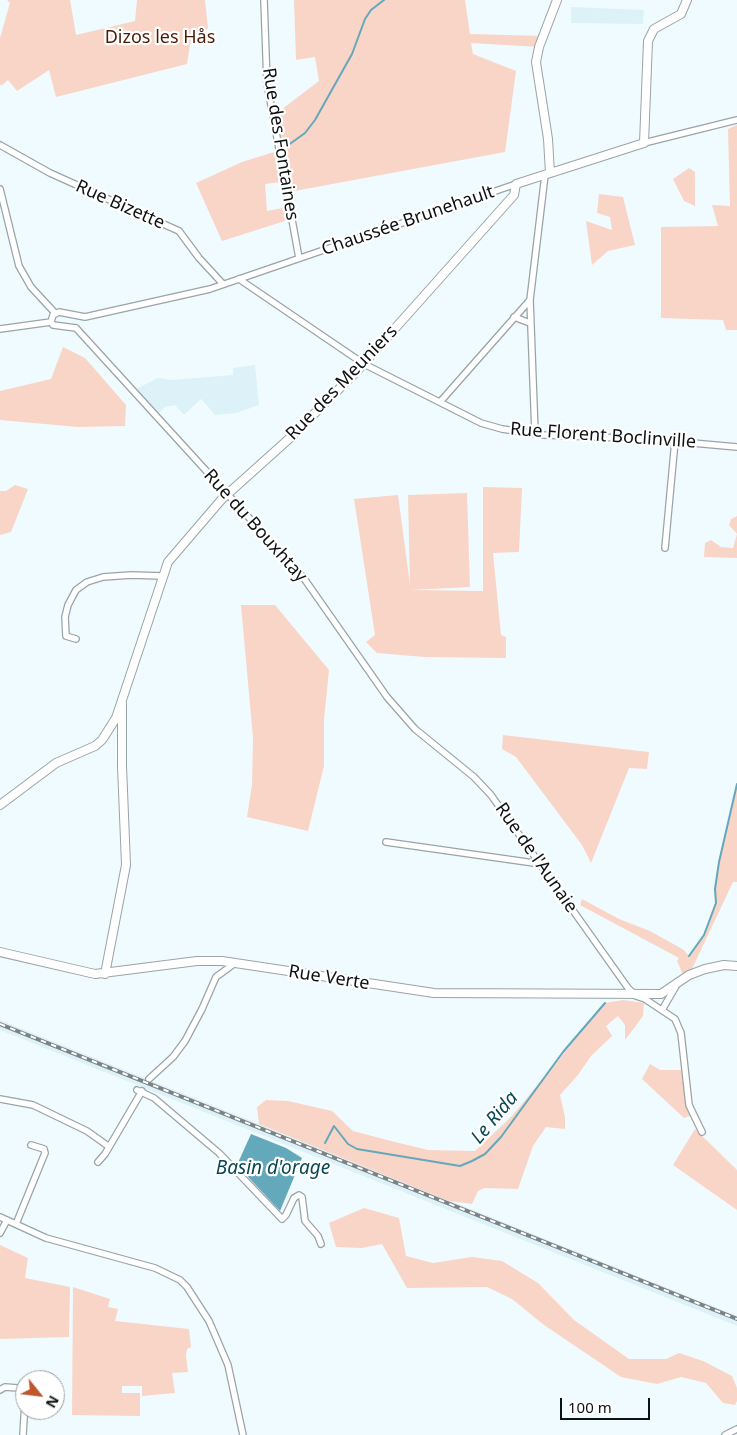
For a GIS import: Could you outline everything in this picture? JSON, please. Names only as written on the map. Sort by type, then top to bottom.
[{"type":"street","name":"Rue des Fontaines","points":[[264,0],[267,83],[299,258]]},
{"type":"street","points":[[535,433],[530,300],[548,174],[548,139],[536,62],[539,47],[557,0]]},
{"type":"street","points":[[644,143],[648,41],[654,29],[681,14],[687,0]]},
{"type":"street","name":"Chaussée Brunehault","points":[[55,312],[76,314],[79,317],[174,299],[239,280],[516,184],[644,143],[737,120]]},
{"type":"street","name":"Rue Bizette","points":[[0,145],[50,173],[179,231],[199,258],[223,284]]},
{"type":"street","name":"Rue des Meuniers","points":[[112,727],[168,562],[227,495],[291,437],[364,364],[514,195],[516,184]]},
{"type":"street","points":[[0,189],[19,266],[31,287],[55,312],[51,322]]},
{"type":"street","name":"Rue Florent Boclinville","points":[[239,280],[364,364],[488,425],[502,429],[535,433],[675,441],[737,447]]},
{"type":"street","points":[[440,402],[530,300]]},
{"type":"street","points":[[0,329],[51,322],[58,327],[76,328],[80,323],[79,317]]},
{"type":"street","points":[[514,317],[530,323]]},
{"type":"street","name":"Rue du Bouxhtay","points":[[76,328],[304,577],[387,697],[420,735]]},
{"type":"street","points":[[665,548],[675,441]]},
{"type":"street","points":[[66,636],[65,617],[68,605],[76,590],[87,582],[103,577],[131,575],[162,576]]},
{"type":"street","points":[[59,638],[66,636],[76,639]]},
{"type":"street","points":[[105,974],[126,864],[122,766],[122,699]]},
{"type":"street","points":[[0,805],[56,763],[95,746],[112,727],[123,732]]},
{"type":"street","name":"Rue de l'Aunaie","points":[[420,735],[474,776],[508,817],[636,996]]},
{"type":"street","points":[[386,842],[541,864]]},
{"type":"street","name":"Rue Verte","points":[[0,952],[81,971],[105,974],[197,961],[236,962],[421,993],[636,996],[661,994],[676,986]]},
{"type":"street","points":[[149,1079],[159,1067],[173,1057],[185,1041],[216,977],[236,962]]},
{"type":"street","points":[[662,1010],[676,986],[689,975],[724,965],[737,966]]},
{"type":"street","points":[[636,996],[676,1019],[682,1033],[689,1105],[702,1132]]},
{"type":"street","points":[[98,1162],[105,1154],[140,1090],[219,1153],[282,1219],[294,1198],[299,1196],[304,1203],[305,1221],[318,1236],[320,1244]]},
{"type":"street","points":[[0,1099],[33,1105],[87,1132],[108,1146]]},
{"type":"street","points":[[16,1224],[45,1153],[44,1149],[31,1145]]},
{"type":"street","points":[[0,1217],[46,1238],[164,1271],[187,1286],[209,1321],[228,1365],[243,1435]]},
{"type":"street","points":[[0,1233],[7,1220]]},
{"type":"street","points":[[0,1390],[15,1388]]},
{"type":"street","points":[[24,1420],[24,1435]]},
{"type":"street","points":[[725,1435],[737,1429]]},
{"type":"shaded area","points":[[571,7],[644,10],[643,24],[571,23]]},
{"type":"shaded area","points":[[255,365],[259,405],[236,413],[215,415],[201,399],[184,415],[175,405],[165,407],[158,414],[136,389],[158,378],[172,380],[233,375],[233,368]]},
{"type":"shaded area","points":[[0,1020],[737,1316],[737,1326],[0,1030]]},
{"type":"green space","name":"Dizos les Hås","points":[[7,0],[70,0],[76,35],[135,21],[137,0],[205,0],[208,28],[190,44],[187,64],[56,97],[49,70],[17,91],[8,80],[1,86],[0,38],[10,3]]},
{"type":"green space","points":[[294,0],[465,0],[470,34],[543,36],[539,47],[471,43],[473,54],[516,71],[505,152],[289,192],[273,116],[319,81],[315,57],[296,60]]},
{"type":"green space","points":[[737,125],[737,330],[726,330],[723,320],[661,318],[661,227],[718,226],[712,205],[730,206],[728,129]]},
{"type":"green space","points":[[274,152],[280,182],[265,184],[267,211],[283,208],[288,220],[222,241],[196,183],[242,162]]},
{"type":"green space","points":[[689,168],[695,172],[695,206],[684,201],[673,179]]},
{"type":"green space","points":[[599,194],[623,197],[635,245],[608,251],[592,265],[586,221],[612,230],[610,217],[597,213]]},
{"type":"green space","points":[[63,347],[85,358],[126,405],[125,426],[78,427],[0,420],[0,391],[51,379]]},
{"type":"green space","points":[[15,485],[28,489],[11,532],[0,535],[0,491],[6,491]]},
{"type":"green space","points":[[483,487],[522,488],[519,552],[493,553],[501,635],[506,637],[506,658],[424,657],[377,653],[366,642],[375,635],[354,499],[398,495],[410,585],[408,495],[467,493],[470,587],[410,590],[483,591]]},
{"type":"green space","points":[[737,516],[737,534],[729,525],[731,519]]},
{"type":"green space","points":[[737,534],[737,558],[704,557],[705,543],[711,540],[721,547],[733,548]]},
{"type":"green space","points":[[241,605],[275,605],[329,670],[324,720],[324,766],[308,831],[247,817],[252,785],[253,738]]},
{"type":"green space","points":[[503,735],[649,752],[647,769],[629,768],[591,863],[582,845],[516,757],[502,749]]},
{"type":"green space","points":[[737,784],[737,882],[733,882],[691,971],[683,975],[677,961],[679,958],[580,905],[582,899],[619,919],[650,931],[684,950],[689,956],[704,935],[716,903],[715,889],[719,862]]},
{"type":"green space","points":[[623,1000],[644,1003],[643,1016],[625,1040],[625,1025],[618,1016],[606,1026],[612,1036],[591,1056],[578,1075],[560,1095],[565,1117],[565,1129],[546,1127],[533,1146],[518,1189],[485,1188],[478,1191],[472,1204],[449,1201],[259,1124],[257,1107],[266,1100],[288,1101],[332,1111],[353,1131],[428,1150],[475,1151],[512,1116],[605,1003]]},
{"type":"green space","points":[[650,1064],[660,1070],[681,1070],[690,1116],[684,1118],[642,1079]]},
{"type":"green space","points":[[695,1129],[737,1170],[737,1210],[673,1165]]},
{"type":"green space","points":[[364,1208],[399,1218],[406,1256],[433,1263],[472,1257],[502,1261],[538,1283],[574,1320],[629,1359],[666,1359],[679,1353],[703,1361],[732,1376],[737,1388],[737,1401],[735,1405],[723,1403],[706,1383],[681,1377],[657,1384],[621,1377],[544,1325],[512,1299],[487,1287],[407,1288],[382,1244],[362,1248],[336,1247],[329,1223]]},
{"type":"green space","points":[[0,1245],[28,1258],[25,1278],[70,1287],[69,1337],[0,1339]]},
{"type":"green space","points":[[73,1287],[110,1299],[108,1307],[118,1309],[115,1321],[189,1329],[191,1347],[187,1349],[186,1355],[188,1372],[172,1373],[175,1393],[142,1396],[142,1386],[122,1386],[122,1393],[140,1393],[140,1416],[72,1415]]},
{"type":"water","name":"Basin d'orage","points":[[251,1134],[286,1148],[302,1158],[280,1211],[237,1165]]},
{"type":"waterway","points":[[287,146],[305,133],[315,120],[352,54],[365,19],[371,10],[384,0]]},
{"type":"waterway","name":"Le Rida","points":[[689,956],[704,935],[716,903],[715,889],[719,862],[737,784]]},
{"type":"waterway","name":"Le Rida","points":[[325,1143],[334,1126],[348,1144],[357,1149],[460,1166],[472,1161],[485,1154],[501,1137],[563,1052],[605,1003]]},
{"type":"railway","points":[[0,1024],[737,1319]]}]
